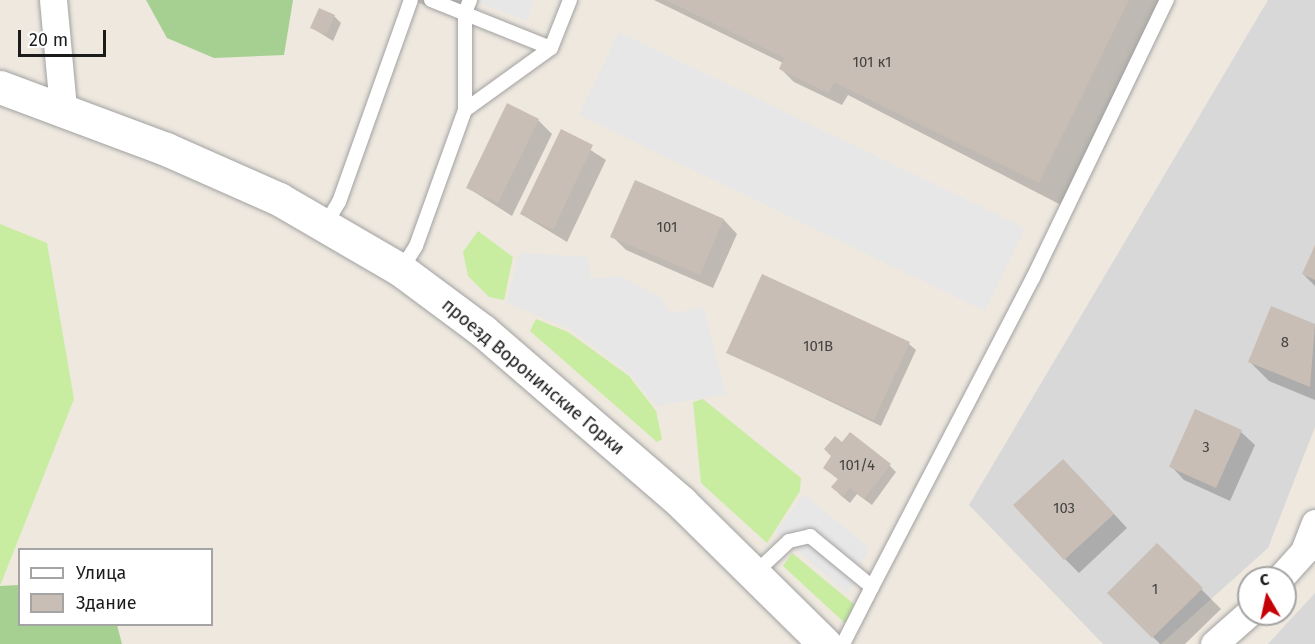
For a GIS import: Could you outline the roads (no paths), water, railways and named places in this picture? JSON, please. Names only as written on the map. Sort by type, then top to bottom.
[{"type":"street","points":[[53,0],[63,108]]},
{"type":"street","name":"проезд Воронинские Горки","points":[[0,87],[63,108],[217,172],[325,225],[401,270],[519,361],[681,502],[825,644]]},
{"type":"street","points":[[1296,566],[1310,554],[1315,523]]},
{"type":"street","points":[[1214,644],[1237,624]]},
{"type":"lane","points":[[325,225],[339,202],[411,0]]},
{"type":"lane","points":[[431,0],[468,6],[551,48]]},
{"type":"lane","points":[[465,110],[551,48],[570,0]]},
{"type":"lane","points":[[843,644],[1033,278],[1167,0]]},
{"type":"lane","points":[[401,270],[416,246],[465,110],[468,6]]},
{"type":"lane","points":[[753,574],[789,541],[810,536],[872,587]]}]
